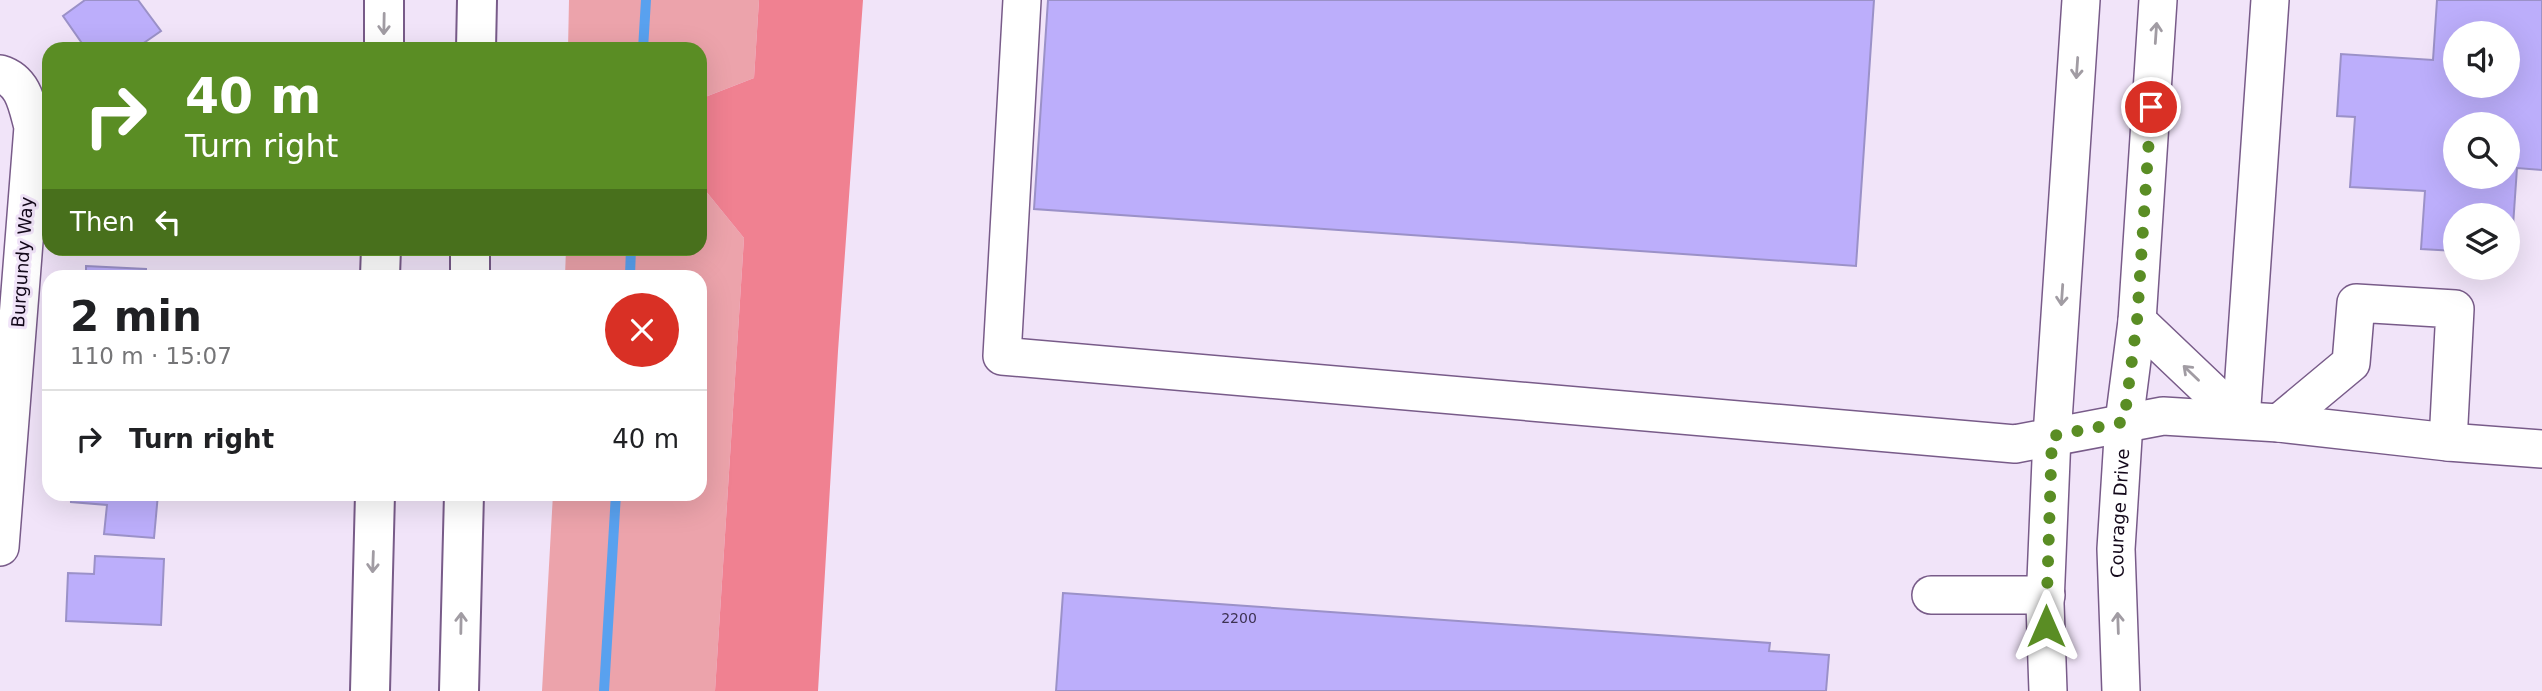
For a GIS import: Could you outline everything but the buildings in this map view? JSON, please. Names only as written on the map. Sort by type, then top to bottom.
[{"type":"highway","points":[[384,0],[384,42]]},
{"type":"highway","points":[[475,42],[477,0]]},
{"type":"highway","points":[[370,691],[375,501]]},
{"type":"highway","points":[[459,691],[464,501]]},
{"type":"street","points":[[1022,0],[1002,356],[2015,444],[2163,416],[2279,423],[2448,442],[2542,449]]},
{"type":"street","points":[[2048,691],[2046,595],[2052,436],[2081,0]]},
{"type":"street","name":"Courage Drive","points":[[2121,691],[2116,549],[2124,422],[2137,321],[2158,0]]},
{"type":"street","points":[[2241,420],[2270,0]]},
{"type":"street","name":"Burgundy Way","points":[[0,74],[6,75],[23,89],[33,127],[0,547]]},
{"type":"street","points":[[2279,423],[2351,363],[2356,303],[2455,309],[2448,442]]},
{"type":"street","points":[[2137,321],[2241,420]]},
{"type":"street","points":[[1931,594],[2046,595]]},
{"type":"shaded area","points":[[569,0],[759,0],[754,78],[707,96],[707,42],[568,42]]},
{"type":"shaded area","points":[[759,0],[863,0],[838,351],[818,691],[715,691],[744,238],[707,193],[707,96],[754,78]]},
{"type":"shaded area","points":[[707,193],[744,238],[715,691],[542,691],[553,501],[707,501],[707,270],[565,270],[566,256],[707,256]]},
{"type":"waterway","points":[[643,42],[646,0]]},
{"type":"waterway","points":[[630,270],[631,256]]},
{"type":"waterway","points":[[604,691],[616,501]]},
{"type":"route","points":[[2046,626],[2052,436],[2124,422],[2137,321],[2151,107]]}]
